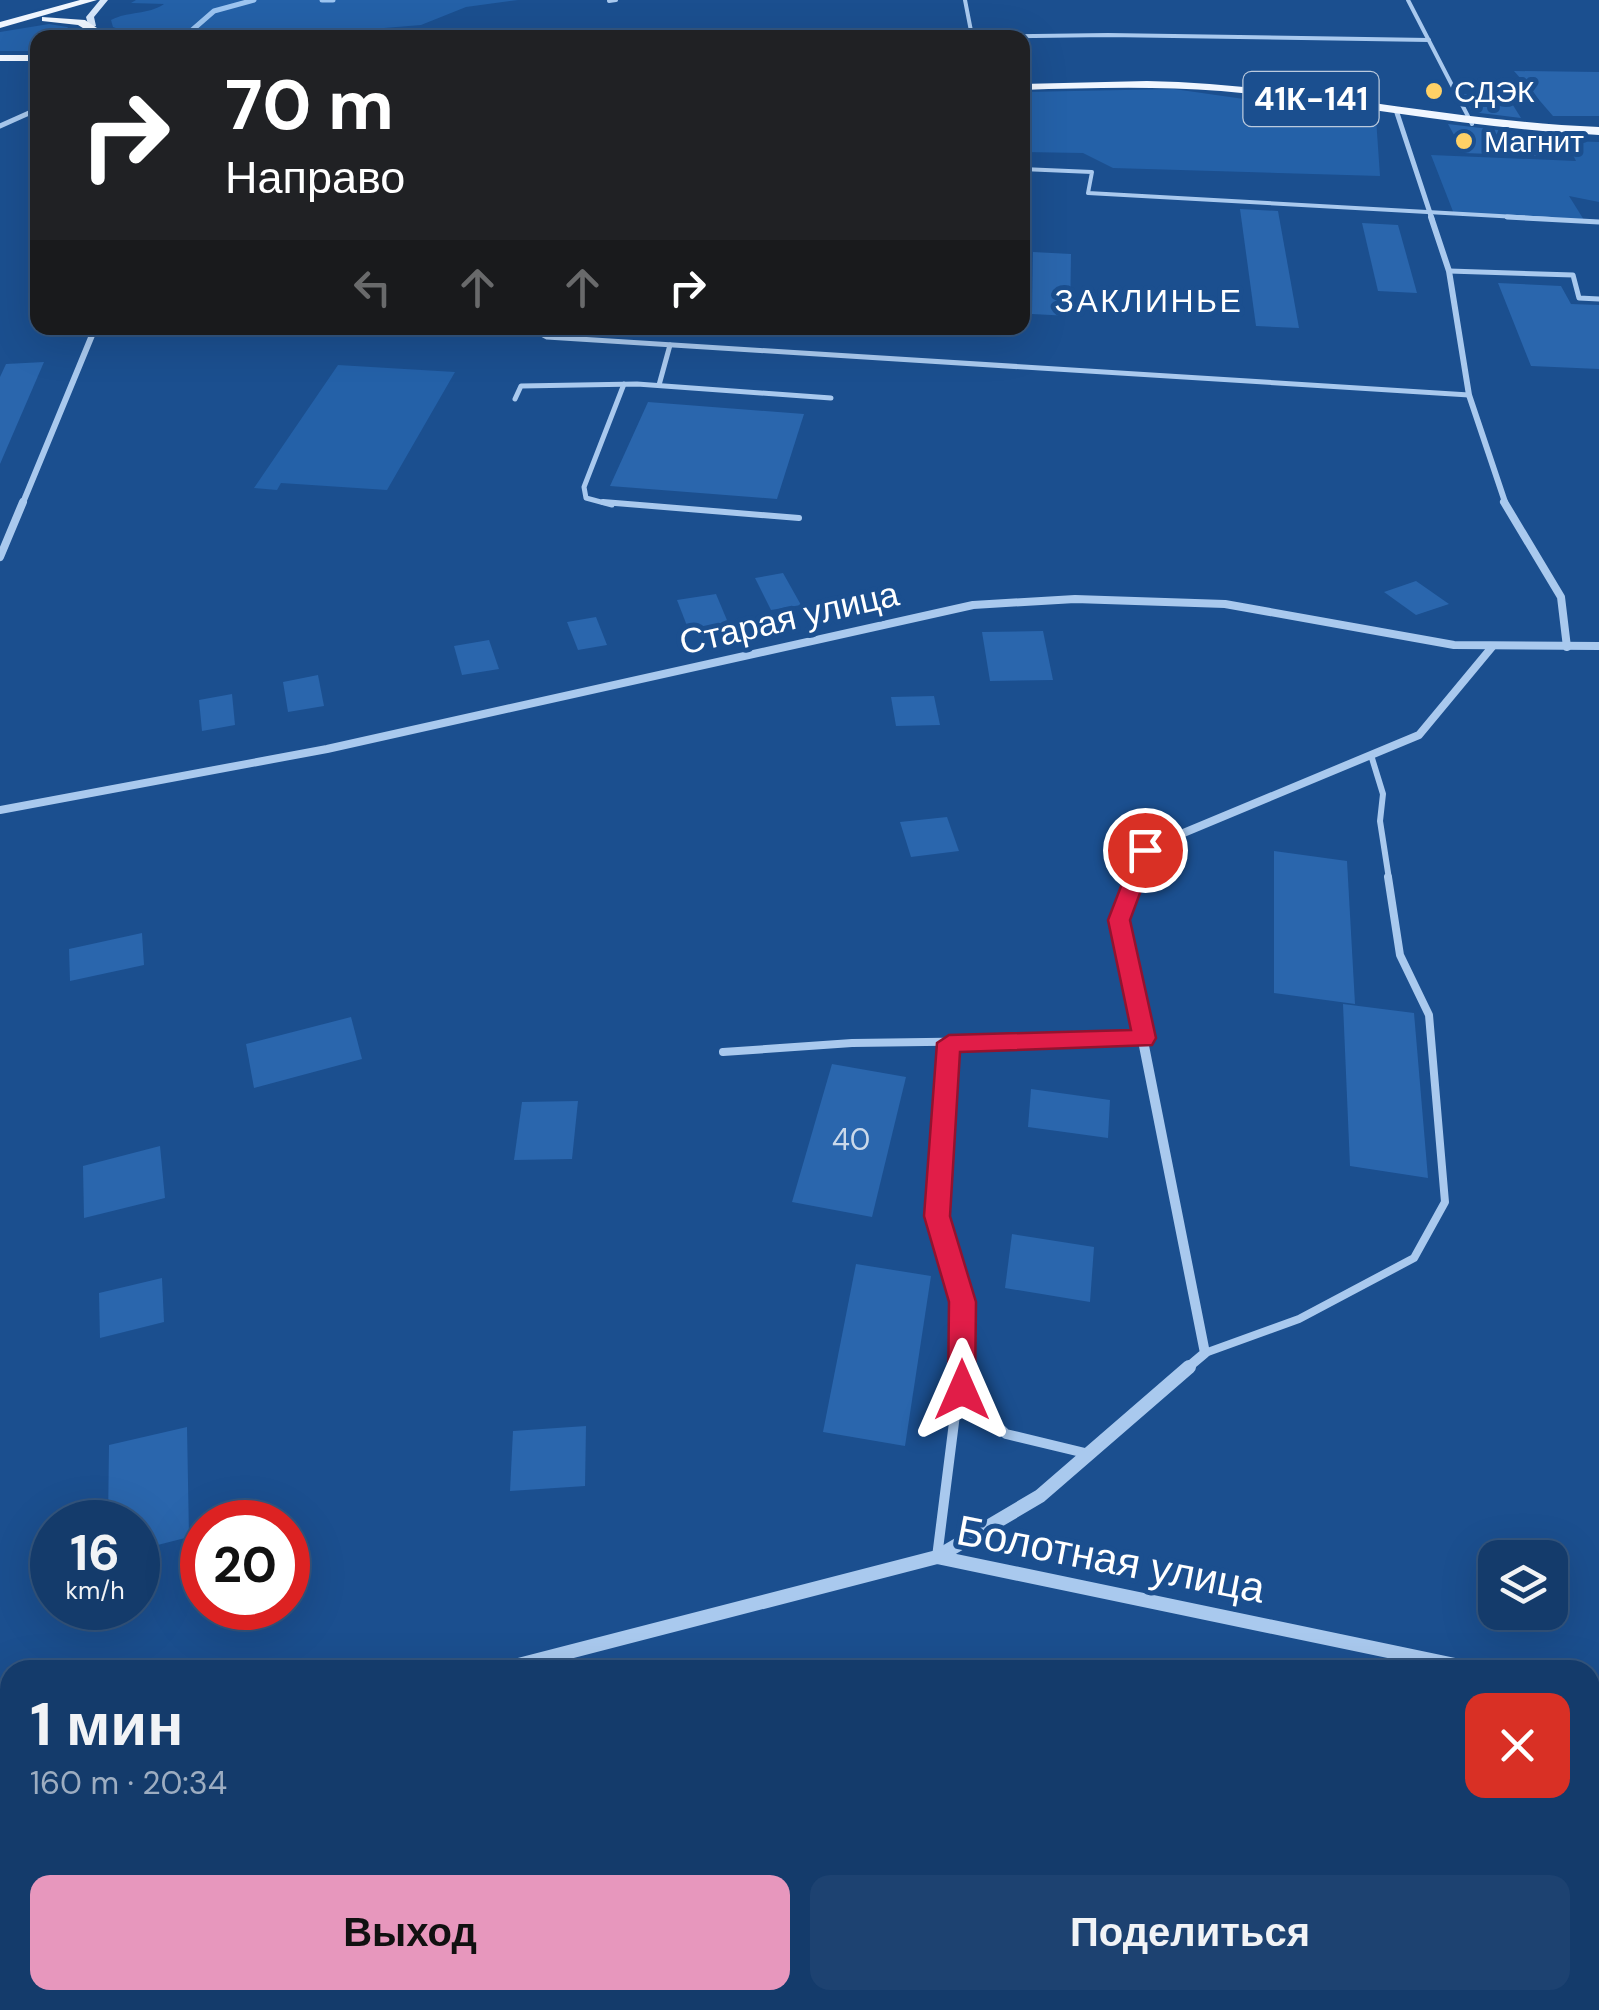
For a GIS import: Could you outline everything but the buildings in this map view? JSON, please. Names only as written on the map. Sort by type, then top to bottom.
[{"type":"main road","points":[[0,25],[92,0]]},
{"type":"main road","points":[[96,30],[90,17],[104,0]]},
{"type":"main road","points":[[21,21],[64,20],[89,30]]},
{"type":"main road","points":[[0,58],[30,57]]},
{"type":"main road","name":"41К-141","points":[[1030,87],[1178,84],[1264,92],[1472,124],[1599,131]]},
{"type":"street","points":[[0,126],[30,113]]},
{"type":"street","points":[[1398,113],[1449,270],[1470,395],[1503,500],[1561,597],[1567,647]]},
{"type":"street","points":[[0,557],[92,335]]},
{"type":"street","name":"Старая улица","points":[[0,810],[327,749],[973,605],[1075,600],[1225,604],[1454,645],[1599,646]]},
{"type":"street","points":[[937,1557],[1040,1496],[1085,1452],[1205,1353],[1119,920],[1145,850],[1419,735],[1492,647]]},
{"type":"street","name":"Болотная улица","points":[[538,1660],[937,1557],[1431,1660]]},
{"type":"lane","points":[[609,1],[616,0]]},
{"type":"lane","points":[[965,0],[971,30]]},
{"type":"lane","points":[[1408,0],[1472,124]]},
{"type":"lane","points":[[1030,37],[1428,40]]},
{"type":"lane","points":[[1030,169],[1092,172],[1088,193],[1599,222]]},
{"type":"lane","points":[[1449,270],[1573,275],[1579,298],[1599,299]]},
{"type":"lane","points":[[542,335],[1470,395]]},
{"type":"lane","points":[[659,385],[670,345]]},
{"type":"lane","points":[[624,384],[584,487],[586,498],[616,506],[799,518]]},
{"type":"lane","points":[[516,399],[520,386],[624,384],[831,398]]},
{"type":"lane","points":[[1205,1353],[1299,1319],[1414,1258],[1445,1202],[1430,1015],[1400,956],[1380,821],[1383,794],[1371,755]]},
{"type":"lane","points":[[722,1052],[852,1043],[1144,1038]]},
{"type":"lane","points":[[937,1557],[962,1390],[962,1302],[937,1216],[949,1043]]},
{"type":"lane","points":[[962,1390],[1006,1434],[1085,1452]]},
{"type":"shaded area","points":[[518,0],[466,7],[421,25],[359,30],[113,27],[111,20],[164,4],[131,3]]},
{"type":"shaded area","points":[[49,24],[71,30],[30,30],[30,51],[0,51],[0,32]]},
{"type":"shaded area","points":[[1174,89],[1376,118],[1380,176],[1113,168],[1083,153],[1030,152],[1030,92]]},
{"type":"shaded area","points":[[1566,141],[1599,142],[1599,202],[1569,196],[1584,220],[1454,214],[1431,155],[1576,161]]},
{"type":"shaded area","points":[[338,365],[455,372],[387,490],[281,483],[277,490],[254,488]]},
{"type":"waterway","points":[[192,30],[214,11],[254,0]]},
{"type":"waterway","points":[[322,0],[333,0]]},
{"type":"place","name":"СДЭК","points":[[1434,91]]},
{"type":"place","name":"Магнит","points":[[1464,141]]},
{"type":"district","name":"ЗАКЛИНЬЕ","points":[[1149,301]]},
{"type":"route","points":[[962,1390],[962,1302],[937,1216],[949,1043],[1144,1038],[1119,920],[1145,850]]}]
